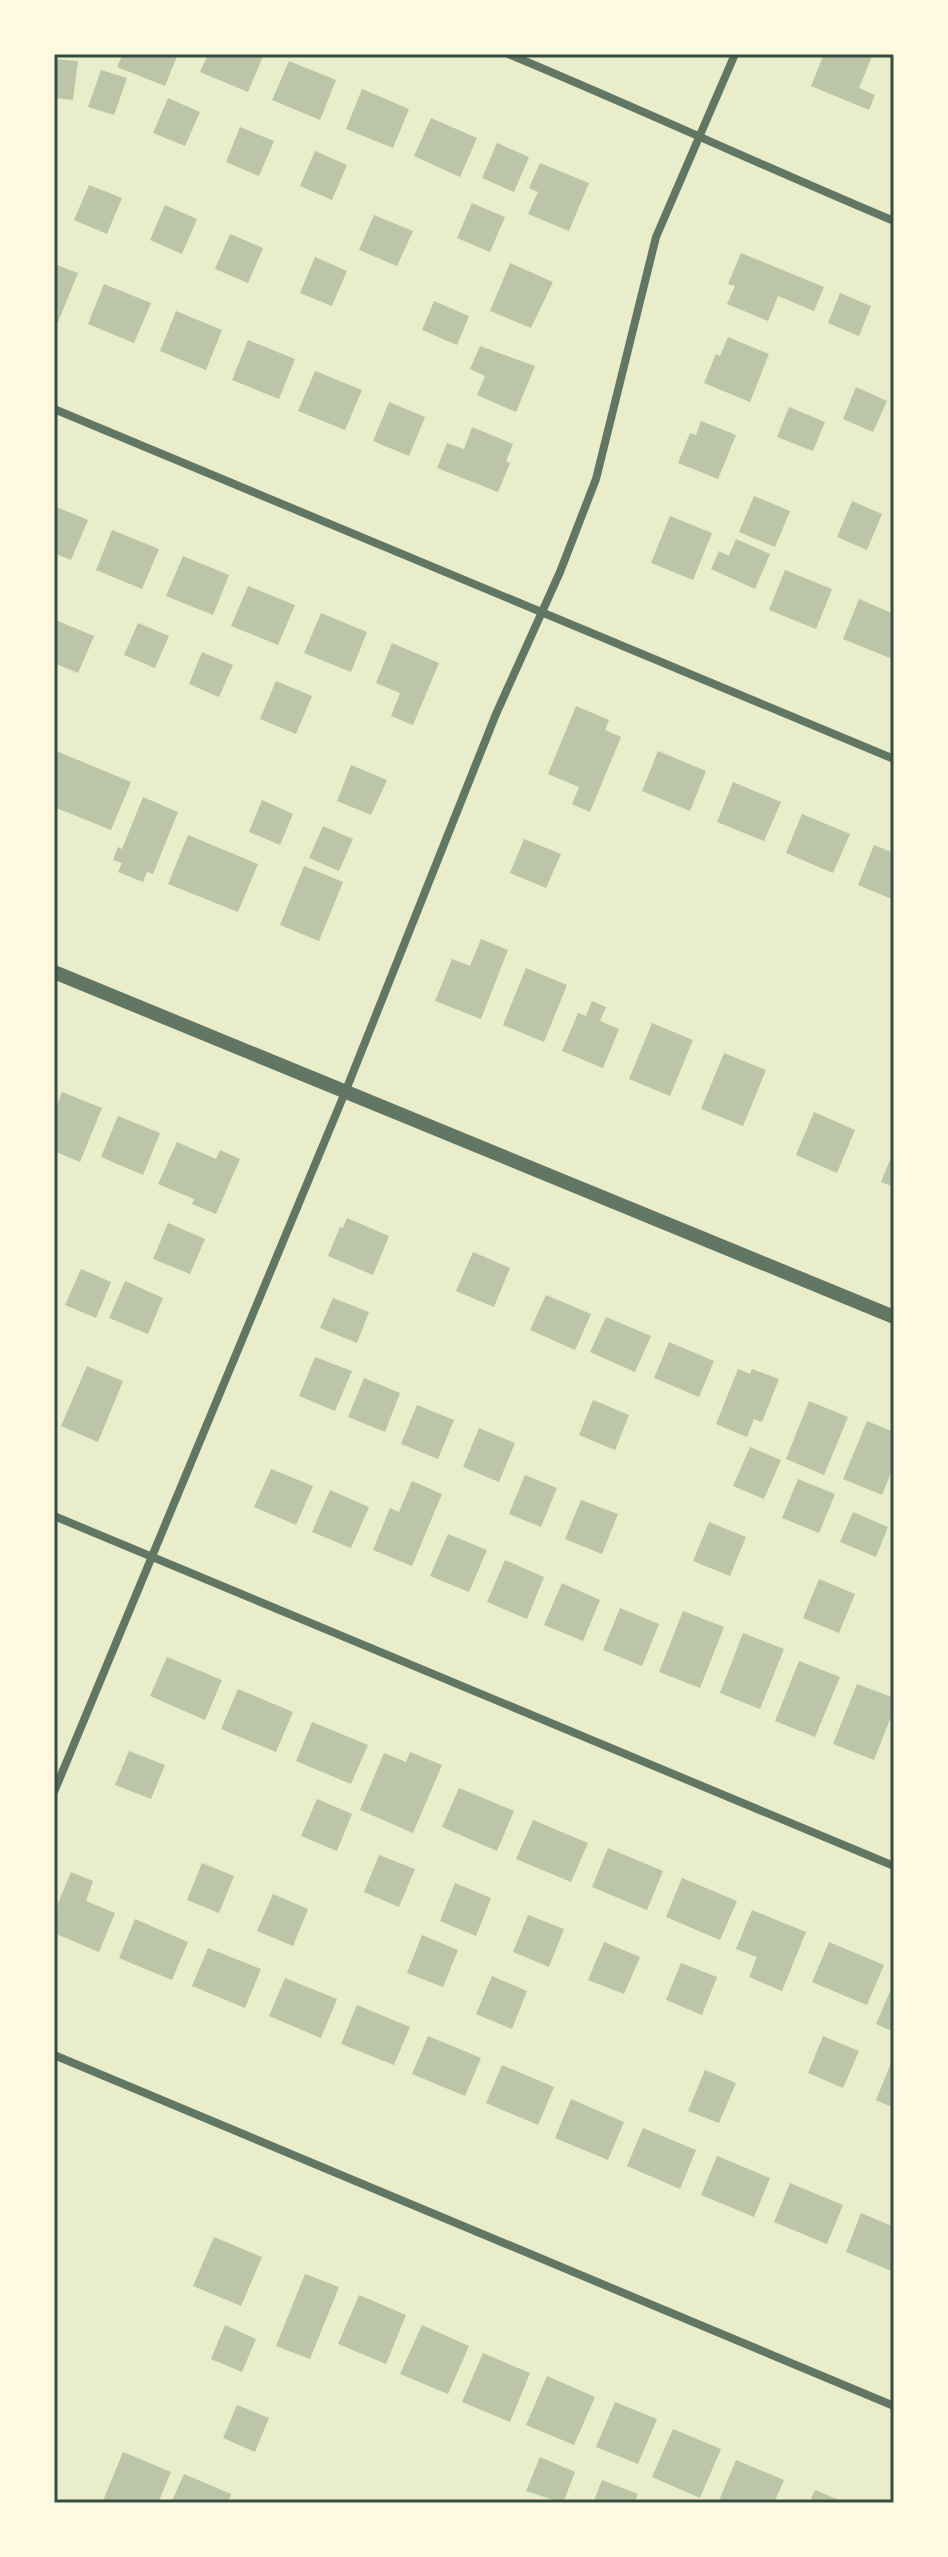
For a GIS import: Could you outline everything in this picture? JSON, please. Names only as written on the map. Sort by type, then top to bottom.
[{"type":"street","points":[[508,54],[894,221]]},
{"type":"street","points":[[54,1792],[346,1090],[496,714],[543,614],[596,479],[656,237],[735,54]]},
{"type":"street","points":[[54,409],[894,759]]},
{"type":"street","points":[[54,972],[894,1317]]},
{"type":"street","points":[[54,1516],[894,1866]]},
{"type":"street","points":[[54,2055],[894,2406]]},
{"type":"building","points":[[123,54],[178,54],[165,86],[117,67]]},
{"type":"building","points":[[208,54],[264,54],[248,92],[200,72]]},
{"type":"building","points":[[824,54],[873,54],[859,88],[875,95],[869,110],[811,86]]},
{"type":"building","points":[[54,59],[78,61],[73,100],[54,98]]},
{"type":"building","points":[[289,61],[336,80],[320,120],[272,100]]},
{"type":"building","points":[[101,70],[127,78],[114,115],[88,107]]},
{"type":"building","points":[[362,89],[409,109],[393,148],[346,129]]},
{"type":"building","points":[[168,98],[200,112],[185,146],[153,133]]},
{"type":"building","points":[[431,118],[477,138],[460,177],[414,156]]},
{"type":"building","points":[[240,127],[274,141],[259,176],[226,162]]},
{"type":"building","points":[[497,143],[529,157],[514,192],[482,178]]},
{"type":"building","points":[[315,151],[347,165],[332,200],[300,186]]},
{"type":"building","points":[[540,163],[589,183],[569,231],[528,214],[538,192],[529,188]]},
{"type":"building","points":[[89,185],[122,198],[107,234],[74,220]]},
{"type":"building","points":[[472,203],[505,217],[490,252],[457,238]]},
{"type":"building","points":[[165,205],[197,219],[182,254],[150,240]]},
{"type":"building","points":[[374,215],[413,231],[397,266],[359,250]]},
{"type":"building","points":[[230,234],[263,248],[248,283],[215,269]]},
{"type":"building","points":[[741,253],[824,287],[814,311],[778,296],[768,321],[727,304],[735,286],[728,284]]},
{"type":"building","points":[[315,257],[347,271],[332,306],[300,293]]},
{"type":"building","points":[[510,263],[553,282],[531,328],[490,311]]},
{"type":"building","points":[[54,264],[78,273],[58,322],[54,321]]},
{"type":"building","points":[[104,284],[151,303],[134,343],[88,324]]},
{"type":"building","points":[[840,293],[871,306],[859,336],[828,323]]},
{"type":"building","points":[[434,301],[469,316],[457,345],[422,330]]},
{"type":"building","points":[[176,311],[222,330],[206,370],[160,351]]},
{"type":"building","points":[[728,337],[769,354],[750,402],[704,383],[716,354],[720,356]]},
{"type":"building","points":[[248,340],[295,359],[279,399],[232,380]]},
{"type":"building","points":[[480,346],[535,366],[516,412],[477,395],[485,376],[470,369]]},
{"type":"building","points":[[315,371],[362,390],[345,430],[298,411]]},
{"type":"building","points":[[856,387],[887,401],[873,432],[843,419]]},
{"type":"building","points":[[389,402],[425,417],[409,456],[373,441]]},
{"type":"building","points":[[789,407],[825,422],[813,451],[777,437]]},
{"type":"building","points":[[701,421],[736,435],[718,479],[678,463],[690,433],[696,435]]},
{"type":"building","points":[[472,427],[513,444],[506,461],[510,463],[498,492],[437,468],[447,443],[464,449]]},
{"type":"building","points":[[754,496],[790,511],[775,547],[739,532]]},
{"type":"building","points":[[852,501],[882,514],[867,550],[837,537]]},
{"type":"building","points":[[54,506],[88,520],[71,560],[54,553]]},
{"type":"building","points":[[670,516],[712,533],[693,580],[651,563]]},
{"type":"building","points":[[112,530],[159,549],[142,589],[96,570]]},
{"type":"building","points":[[736,539],[770,554],[755,589],[711,569],[719,551],[729,556]]},
{"type":"building","points":[[183,556],[229,575],[213,615],[166,596]]},
{"type":"building","points":[[785,570],[832,589],[816,629],[769,610]]},
{"type":"building","points":[[248,586],[295,605],[278,645],[231,626]]},
{"type":"building","points":[[859,599],[894,614],[894,649],[890,658],[843,639]]},
{"type":"building","points":[[321,613],[367,632],[351,672],[304,653]]},
{"type":"building","points":[[55,620],[94,636],[78,673],[54,663]]},
{"type":"building","points":[[138,623],[169,636],[155,668],[124,655]]},
{"type":"building","points":[[392,643],[439,663],[413,725],[391,716],[400,693],[376,683]]},
{"type":"building","points":[[202,652],[233,665],[219,697],[189,684]]},
{"type":"building","points":[[276,681],[312,696],[296,734],[260,719]]},
{"type":"building","points":[[576,706],[609,720],[605,730],[621,737],[590,812],[572,804],[579,787],[548,774]]},
{"type":"building","points":[[54,750],[131,782],[111,830],[54,807]]},
{"type":"building","points":[[658,751],[706,771],[690,811],[642,791]]},
{"type":"building","points":[[351,765],[387,780],[371,815],[337,801]]},
{"type":"building","points":[[733,782],[781,802],[764,841],[717,822]]},
{"type":"building","points":[[143,797],[178,812],[153,874],[147,872],[143,882],[118,872],[122,863],[113,860],[118,847],[122,849]]},
{"type":"building","points":[[262,800],[293,814],[280,845],[249,832]]},
{"type":"building","points":[[802,814],[850,834],[833,873],[786,853]]},
{"type":"building","points":[[323,826],[353,839],[339,871],[309,858]]},
{"type":"building","points":[[188,835],[258,864],[238,912],[168,884]]},
{"type":"building","points":[[524,839],[561,854],[546,888],[510,873]]},
{"type":"building","points":[[874,845],[894,853],[894,900],[858,885]]},
{"type":"building","points":[[304,866],[343,882],[319,941],[280,925]]},
{"type":"building","points":[[481,939],[508,950],[481,1019],[435,1001],[452,959],[470,966]]},
{"type":"building","points":[[526,968],[567,985],[544,1042],[503,1025]]},
{"type":"building","points":[[592,1001],[606,1007],[600,1021],[619,1029],[603,1068],[562,1051],[578,1013],[586,1016]]},
{"type":"building","points":[[652,1023],[693,1040],[670,1096],[629,1079]]},
{"type":"building","points":[[724,1053],[766,1070],[743,1126],[701,1109]]},
{"type":"building","points":[[62,1092],[102,1108],[80,1162],[54,1151],[54,1113]]},
{"type":"building","points":[[814,1112],[855,1130],[837,1173],[796,1155]]},
{"type":"building","points":[[118,1116],[160,1133],[143,1175],[101,1157]]},
{"type":"building","points":[[177,1142],[216,1159],[220,1150],[240,1159],[216,1214],[192,1204],[194,1199],[158,1184]]},
{"type":"building","points":[[894,1150],[894,1187],[881,1182]]},
{"type":"building","points":[[347,1218],[389,1236],[373,1275],[328,1256]]},
{"type":"building","points":[[168,1223],[205,1239],[190,1274],[153,1259]]},
{"type":"building","points":[[473,1252],[510,1268],[494,1307],[456,1291]]},
{"type":"building","points":[[81,1269],[111,1282],[96,1318],[65,1305]]},
{"type":"building","points":[[125,1281],[163,1298],[148,1334],[109,1318]]},
{"type":"building","points":[[546,1295],[591,1314],[575,1350],[530,1330]]},
{"type":"building","points":[[333,1298],[369,1312],[357,1343],[320,1328]]},
{"type":"building","points":[[606,1317],[651,1336],[635,1372],[590,1352]]},
{"type":"building","points":[[669,1342],[714,1361],[699,1397],[654,1378]]},
{"type":"building","points":[[315,1357],[352,1371],[335,1411],[299,1396]]},
{"type":"building","points":[[87,1366],[123,1381],[98,1442],[61,1426]]},
{"type":"building","points":[[738,1369],[750,1374],[752,1369],[779,1379],[762,1422],[754,1419],[747,1437],[716,1424]]},
{"type":"building","points":[[364,1378],[400,1393],[385,1432],[348,1417]]},
{"type":"building","points":[[593,1400],[629,1415],[615,1450],[579,1435]]},
{"type":"building","points":[[809,1401],[848,1417],[824,1475],[786,1459]]},
{"type":"building","points":[[417,1405],[454,1420],[438,1459],[401,1444]]},
{"type":"building","points":[[867,1421],[894,1432],[894,1465],[882,1495],[843,1479]]},
{"type":"building","points":[[479,1428],[515,1443],[499,1482],[463,1467]]},
{"type":"building","points":[[750,1447],[781,1460],[764,1499],[733,1486]]},
{"type":"building","points":[[271,1469],[313,1486],[296,1525],[254,1507]]},
{"type":"building","points":[[525,1475],[557,1488],[541,1527],[509,1514]]},
{"type":"building","points":[[798,1479],[835,1494],[819,1533],[782,1518]]},
{"type":"building","points":[[412,1481],[442,1494],[412,1566],[373,1550],[390,1508],[399,1512]]},
{"type":"building","points":[[330,1490],[369,1507],[351,1548],[312,1532]]},
{"type":"building","points":[[581,1500],[618,1514],[602,1554],[565,1539]]},
{"type":"building","points":[[853,1512],[888,1527],[876,1557],[840,1542]]},
{"type":"building","points":[[709,1522],[746,1537],[730,1576],[693,1561]]},
{"type":"building","points":[[448,1534],[487,1550],[469,1592],[430,1576]]},
{"type":"building","points":[[505,1560],[544,1577],[527,1619],[487,1602]]},
{"type":"building","points":[[819,1579],[855,1594],[839,1633],[803,1618]]},
{"type":"building","points":[[562,1583],[600,1600],[583,1641],[544,1625]]},
{"type":"building","points":[[620,1608],[659,1624],[642,1666],[603,1650]]},
{"type":"building","points":[[683,1611],[724,1627],[700,1688],[659,1672]]},
{"type":"building","points":[[743,1633],[784,1649],[760,1709],[720,1693]]},
{"type":"building","points":[[167,1657],[222,1680],[205,1720],[150,1696]]},
{"type":"building","points":[[799,1661],[840,1677],[815,1737],[775,1721]]},
{"type":"building","points":[[857,1684],[894,1698],[894,1709],[874,1760],[833,1744]]},
{"type":"building","points":[[238,1689],[293,1712],[276,1752],[221,1729]]},
{"type":"building","points":[[312,1722],[368,1745],[351,1784],[296,1761]]},
{"type":"building","points":[[129,1751],[165,1765],[151,1799],[115,1785]]},
{"type":"building","points":[[410,1752],[442,1765],[413,1833],[360,1810],[384,1753],[406,1762]]},
{"type":"building","points":[[459,1788],[514,1811],[497,1851],[442,1827]]},
{"type":"building","points":[[317,1799],[352,1814],[337,1851],[301,1836]]},
{"type":"building","points":[[533,1820],[588,1843],[571,1882],[516,1859]]},
{"type":"building","points":[[608,1848],[663,1871],[647,1910],[592,1887]]},
{"type":"building","points":[[379,1855],[415,1869],[399,1907],[364,1892]]},
{"type":"building","points":[[202,1863],[234,1876],[219,1913],[187,1900]]},
{"type":"building","points":[[71,1872],[93,1881],[86,1901],[115,1913],[99,1952],[54,1933],[54,1913]]},
{"type":"building","points":[[682,1878],[737,1901],[720,1940],[666,1917]]},
{"type":"building","points":[[455,1883],[491,1898],[476,1936],[440,1921]]},
{"type":"building","points":[[273,1894],[308,1909],[293,1946],[257,1931]]},
{"type":"building","points":[[752,1910],[806,1932],[782,1991],[749,1977],[757,1957],[736,1949]]},
{"type":"building","points":[[528,1915],[564,1929],[549,1967],[513,1952]]},
{"type":"building","points":[[135,1919],[188,1942],[172,1980],[119,1958]]},
{"type":"building","points":[[422,1935],[458,1950],[443,1987],[407,1973]]},
{"type":"building","points":[[604,1942],[640,1957],[624,1994],[588,1980]]},
{"type":"building","points":[[829,1942],[884,1965],[867,2005],[812,1982]]},
{"type":"building","points":[[208,1948],[261,1969],[245,2008],[192,1986]]},
{"type":"building","points":[[681,1963],[717,1977],[702,2015],[666,2000]]},
{"type":"building","points":[[492,1976],[527,1991],[512,2029],[476,2014]]},
{"type":"building","points":[[285,1978],[337,1999],[321,2038],[269,2016]]},
{"type":"building","points":[[894,1982],[894,2032],[876,2024]]},
{"type":"building","points":[[357,2005],[410,2027],[394,2065],[341,2044]]},
{"type":"building","points":[[428,2036],[481,2058],[465,2096],[412,2074]]},
{"type":"building","points":[[823,2036],[859,2051],[843,2088],[808,2073]]},
{"type":"building","points":[[891,2063],[894,2065],[894,2108],[876,2100]]},
{"type":"building","points":[[502,2065],[554,2087],[538,2125],[486,2103]]},
{"type":"building","points":[[705,2070],[736,2083],[719,2123],[688,2111]]},
{"type":"building","points":[[571,2099],[624,2122],[608,2160],[555,2138]]},
{"type":"building","points":[[643,2128],[696,2150],[680,2189],[627,2166]]},
{"type":"building","points":[[717,2156],[770,2178],[754,2217],[701,2195]]},
{"type":"building","points":[[790,2183],[843,2205],[827,2244],[774,2222]]},
{"type":"building","points":[[861,2213],[894,2227],[894,2272],[846,2252]]},
{"type":"building","points":[[214,2237],[262,2257],[241,2306],[193,2286]]},
{"type":"building","points":[[305,2274],[339,2287],[310,2359],[276,2346]]},
{"type":"building","points":[[359,2295],[406,2315],[386,2364],[338,2344]]},
{"type":"building","points":[[225,2325],[256,2339],[242,2372],[211,2359]]},
{"type":"building","points":[[422,2325],[469,2346],[448,2394],[400,2374]]},
{"type":"building","points":[[483,2353],[530,2373],[510,2422],[462,2402]]},
{"type":"building","points":[[547,2376],[595,2397],[574,2445],[526,2425]]},
{"type":"building","points":[[615,2402],[657,2419],[638,2464],[596,2447]]},
{"type":"building","points":[[237,2405],[269,2418],[255,2452],[223,2438]]},
{"type":"building","points":[[673,2429],[721,2449],[700,2498],[652,2477]]},
{"type":"building","points":[[123,2452],[171,2472],[158,2503],[103,2501]]},
{"type":"building","points":[[540,2457],[575,2472],[563,2503],[526,2491]]},
{"type":"building","points":[[736,2460],[784,2480],[774,2503],[718,2503]]},
{"type":"building","points":[[184,2474],[231,2494],[228,2503],[171,2503]]},
{"type":"building","points":[[602,2480],[638,2494],[634,2503],[593,2503]]},
{"type":"building","points":[[815,2490],[846,2503],[809,2503]]}]
